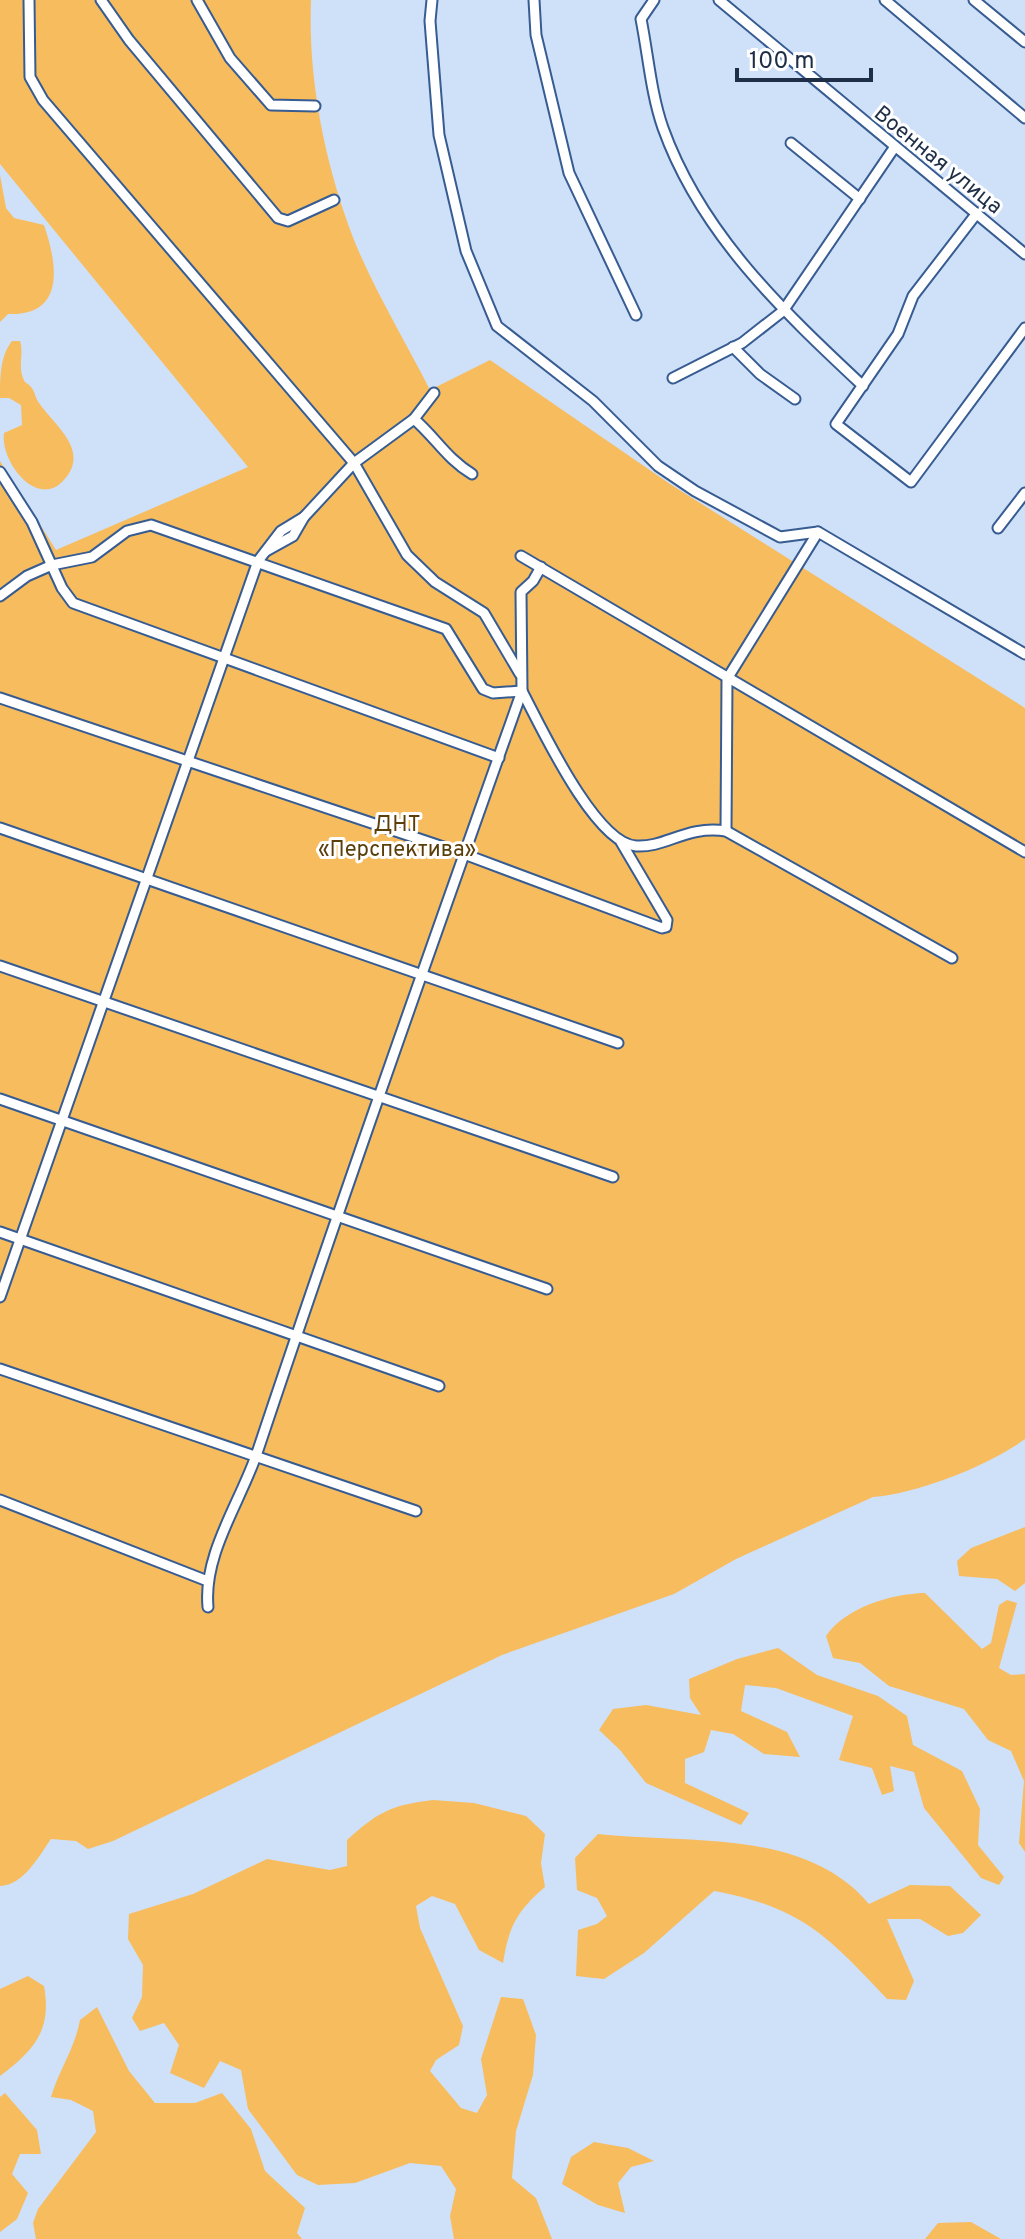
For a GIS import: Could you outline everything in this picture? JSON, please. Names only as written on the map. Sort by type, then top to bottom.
[{"type":"street","points":[[29,0],[30,77],[43,100],[354,463],[407,555],[435,582],[484,613],[524,680]]},
{"type":"street","points":[[101,0],[129,40],[278,218],[288,221],[334,200]]},
{"type":"street","points":[[197,0],[230,58],[271,105],[315,106]]},
{"type":"street","points":[[432,0],[430,21],[439,135],[466,251],[497,326],[593,401],[658,466],[695,491],[780,537],[818,532],[1025,654]]},
{"type":"street","points":[[534,0],[536,35],[569,173],[636,315]]},
{"type":"street","points":[[654,0],[641,19],[662,126],[697,201],[758,286],[863,386]]},
{"type":"street","name":"Военная улица","points":[[719,0],[1025,254]]},
{"type":"street","points":[[885,0],[1025,118]]},
{"type":"street","points":[[974,0],[1025,42]]},
{"type":"street","points":[[791,143],[860,199]]},
{"type":"street","points":[[673,378],[733,347],[783,311],[894,148]]},
{"type":"street","points":[[977,213],[913,296],[898,334],[836,424],[911,482],[1025,328]]},
{"type":"street","points":[[733,347],[760,374],[795,399]]},
{"type":"street","points":[[0,1297],[258,561],[281,531],[304,517],[354,463],[414,419],[434,393]]},
{"type":"street","points":[[414,419],[444,454],[472,474]]},
{"type":"street","points":[[0,472],[32,522],[66,597],[73,603],[499,758]]},
{"type":"street","points":[[998,528],[1025,493]]},
{"type":"street","points":[[0,596],[27,576],[52,565],[92,557],[127,531],[151,525],[446,629],[483,689],[493,693],[522,691]]},
{"type":"street","points":[[726,831],[727,679],[818,532]]},
{"type":"street","points":[[521,556],[1025,852]]},
{"type":"street","points":[[208,1607],[205,1580],[256,1457],[294,1335],[522,691],[521,592],[541,567]]},
{"type":"street","points":[[0,698],[464,854],[666,927],[667,920],[621,842],[606,828],[559,762],[522,691]]},
{"type":"street","points":[[0,828],[147,882],[618,1043]]},
{"type":"street","points":[[621,842],[641,846],[691,830],[726,831],[952,958]]},
{"type":"street","points":[[0,966],[613,1177]]},
{"type":"street","points":[[0,1099],[547,1289]]},
{"type":"street","points":[[0,1232],[439,1386]]},
{"type":"street","points":[[0,1369],[416,1511]]},
{"type":"street","points":[[0,1500],[205,1580]]},
{"type":"green space","name":"ДНТ «Перспектива»","points":[[0,0],[311,0],[312,57],[319,114],[339,197],[365,265],[430,390],[490,360],[670,484],[1025,708],[1025,1439],[993,1459],[952,1477],[873,1497],[736,1559],[674,1594],[502,1655],[113,1841],[88,1849],[76,1841],[51,1839],[24,1875],[0,1886],[0,461],[56,550],[248,467],[0,164]]},
{"type":"green space","points":[[0,175],[6,208],[14,218],[44,225],[54,272],[53,286],[40,307],[8,314],[0,322]]},
{"type":"green space","points":[[12,341],[20,341],[24,380],[72,450],[74,460],[71,471],[52,488],[41,489],[21,477],[13,467],[4,444],[4,433],[22,425],[21,405],[9,398],[0,398],[3,360]]},
{"type":"green space","points":[[1025,1527],[1025,1583],[1015,1591],[997,1579],[959,1576],[957,1561],[971,1548]]},
{"type":"green space","points":[[925,1593],[982,1649],[991,1643],[999,1605],[1007,1600],[1017,1603],[999,1668],[1011,1675],[1025,1674],[1025,1852],[1019,1843],[1024,1781],[1011,1751],[988,1740],[964,1709],[889,1686],[860,1663],[833,1658],[826,1636],[845,1617],[884,1599]]},
{"type":"green space","points":[[778,1648],[817,1675],[878,1696],[907,1716],[913,1745],[962,1771],[980,1809],[978,1845],[1004,1877],[999,1885],[981,1878],[924,1808],[914,1772],[890,1766],[894,1791],[882,1795],[872,1768],[839,1760],[853,1716],[776,1688],[745,1685],[741,1711],[787,1732],[800,1757],[764,1754],[733,1734],[711,1730],[704,1752],[685,1759],[685,1783],[749,1813],[741,1825],[646,1783],[620,1750],[599,1730],[613,1709],[646,1705],[701,1715],[690,1698],[689,1679],[737,1659]]},
{"type":"green space","points":[[433,1800],[474,1803],[526,1816],[545,1834],[541,1863],[545,1887],[516,1920],[503,1963],[479,1950],[455,1904],[432,1896],[416,1906],[420,1928],[463,2026],[459,2045],[436,2060],[430,2071],[461,2108],[477,2113],[487,2095],[481,2059],[501,1997],[523,1999],[536,2035],[533,2075],[516,2131],[512,2178],[536,2198],[552,2239],[454,2239],[450,2216],[456,2189],[441,2166],[410,2163],[355,2183],[318,2185],[297,2175],[248,2109],[241,2070],[220,2061],[204,2088],[170,2073],[179,2045],[164,2023],[140,2031],[132,2018],[142,1997],[143,1965],[128,1939],[129,1914],[193,1894],[267,1859],[330,1870],[347,1866],[347,1840],[368,1823],[396,1807]]},
{"type":"green space","points":[[598,1834],[743,1844],[779,1851],[812,1862],[843,1880],[869,1904],[910,1885],[950,1886],[981,1915],[963,1933],[948,1936],[920,1919],[887,1919],[914,1981],[906,2000],[887,1999],[811,1927],[769,1906],[714,1891],[644,1953],[604,1979],[576,1976],[578,1930],[597,1924],[607,1916],[597,1898],[577,1890],[575,1858]]},
{"type":"green space","points":[[28,1976],[44,1986],[43,2027],[31,2048],[0,2076],[0,1989]]},
{"type":"green space","points":[[97,2007],[129,2071],[155,2103],[195,2103],[222,2093],[251,2129],[265,2171],[305,2208],[297,2233],[302,2239],[36,2239],[33,2223],[38,2209],[96,2132],[93,2111],[71,2100],[51,2097],[80,2020]]},
{"type":"green space","points":[[5,2093],[37,2130],[41,2154],[20,2154],[12,2174],[28,2193],[17,2219],[0,2232],[0,2097]]},
{"type":"green space","points":[[594,2142],[628,2148],[654,2161],[631,2167],[618,2183],[625,2213],[598,2205],[562,2184],[571,2157]]},
{"type":"green space","points":[[971,2222],[1001,2239],[925,2239],[938,2223]]}]
